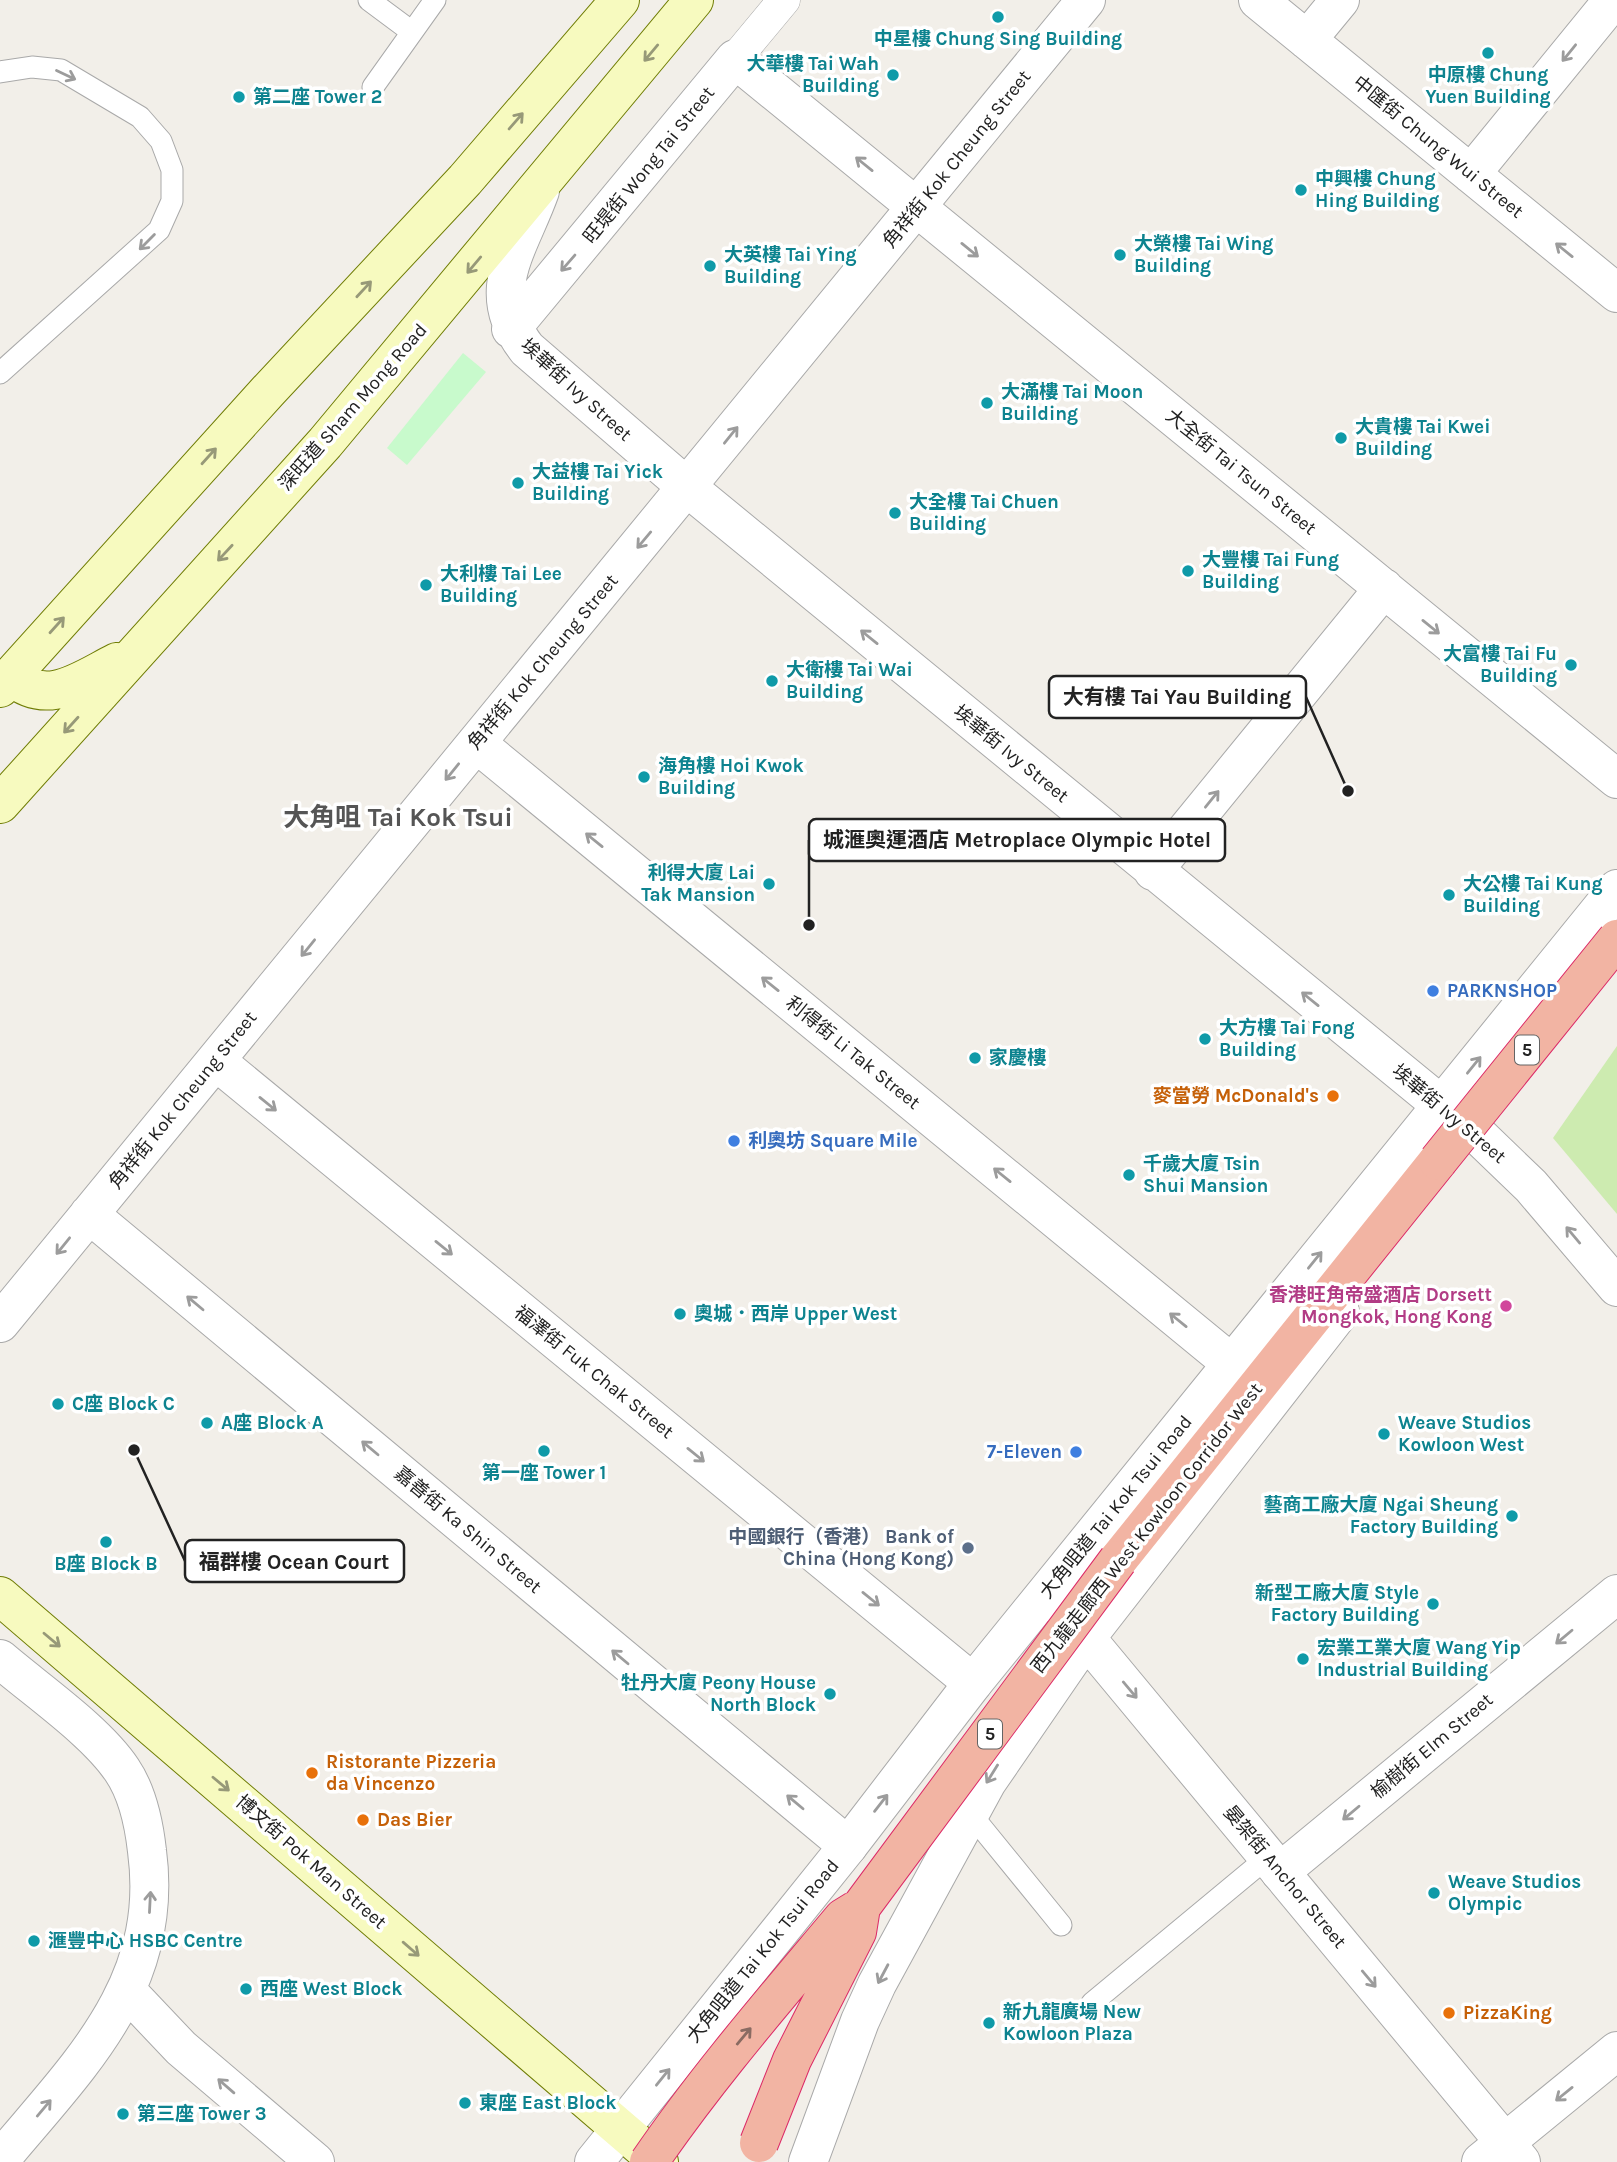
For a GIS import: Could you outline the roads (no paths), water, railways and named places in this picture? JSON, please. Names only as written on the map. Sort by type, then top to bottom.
[{"type":"highway","name":"西九龍走廊西 West Kowloon Corridor West","points":[[753,2162],[792,2060],[856,1932],[861,1907],[1118,1560],[1617,939]]},
{"type":"highway","points":[[649,2162],[685,2109],[739,2041],[843,1918],[861,1907]]},
{"type":"main road","points":[[131,655],[54,692],[24,688],[4,677],[465,180],[620,0]]},
{"type":"main road","name":"深旺道 Sham Mong Road","points":[[0,804],[131,655],[326,443],[694,0]]},
{"type":"main road","name":"博文街 Pok Man Street","points":[[0,1596],[620,2130]]},
{"type":"main road","points":[[620,2130],[659,2162]]},
{"type":"street","name":"旺堤街 Wong Tai Street","points":[[511,329],[784,0]]},
{"type":"street","name":"角祥街 Kok Cheung Street","points":[[0,1323],[1086,0]]},
{"type":"street","name":"中匯街 Chung Wui Street","points":[[1258,0],[1617,293]]},
{"type":"street","points":[[1307,40],[1340,0]]},
{"type":"street","points":[[1471,174],[1612,0]]},
{"type":"street","name":"大全街 Tai Tsun Street","points":[[735,59],[1617,779]]},
{"type":"street","name":"埃華街 Ivy Street","points":[[542,184],[529,221],[513,252],[504,308],[511,329],[527,349],[688,488],[1478,1135],[1531,1186],[1617,1287]]},
{"type":"street","points":[[1153,871],[1384,588]]},
{"type":"street","name":"利得街 Li Tak Street","points":[[476,743],[1231,1363]]},
{"type":"street","name":"大角咀道 Tai Kok Tsui Road","points":[[594,2162],[848,1846],[973,1683],[1617,890]]},
{"type":"street","points":[[808,2162],[860,2021],[970,1812],[1025,1723],[1086,1637],[1478,1135],[1617,963]]},
{"type":"street","name":"福澤街 Fuk Chak Street","points":[[216,1060],[973,1683]]},
{"type":"street","name":"嘉善街 Ka Shin Street","points":[[89,1214],[848,1846]]},
{"type":"street","name":"榆樹街 Elm Street","points":[[1274,1864],[1617,1594]]},
{"type":"street","name":"晏架街 Anchor Street","points":[[1042,1600],[1086,1637],[1274,1864],[1502,2155]]},
{"type":"street","points":[[0,1659],[82,1728],[122,1770],[135,1799],[146,1841],[151,1881],[149,1919],[143,1950],[127,1991],[94,2046],[0,2160]]},
{"type":"street","points":[[127,1991],[181,2048],[290,2154]]},
{"type":"street","points":[[1502,2155],[1617,2051]]},
{"type":"lane","points":[[369,0],[412,32]]},
{"type":"lane","points":[[373,87],[435,0]]},
{"type":"lane","points":[[0,72],[32,66],[61,70],[140,117],[161,141],[172,170],[172,201],[159,230],[0,373]]},
{"type":"lane","points":[[970,1812],[1061,1925]]},
{"type":"lane","points":[[1092,2003],[1274,1864]]},
{"type":"place","name":"中星樓 Chung Sing Building","points":[[998,17]]},
{"type":"place","name":"中原樓 Chung Yuen Building","points":[[1488,53]]},
{"type":"place","name":"大華樓 Tai Wah Building","points":[[893,75]]},
{"type":"place","name":"第二座 Tower 2","points":[[239,97]]},
{"type":"place","name":"中興樓 Chung Hing Building","points":[[1301,190]]},
{"type":"place","name":"大榮樓 Tai Wing Building","points":[[1120,255]]},
{"type":"place","name":"大英樓 Tai Ying Building","points":[[710,266]]},
{"type":"place","name":"大滿樓 Tai Moon Building","points":[[987,403]]},
{"type":"place","name":"大貴樓 Tai Kwei Building","points":[[1341,438]]},
{"type":"place","name":"大益樓 Tai Yick Building","points":[[518,483]]},
{"type":"place","name":"大全樓 Tai Chuen Building","points":[[895,513]]},
{"type":"place","name":"大豐樓 Tai Fung Building","points":[[1188,571]]},
{"type":"place","name":"大利樓 Tai Lee Building","points":[[426,585]]},
{"type":"place","name":"大富樓 Tai Fu Building","points":[[1571,665]]},
{"type":"place","name":"大衛樓 Tai Wai Building","points":[[772,681]]},
{"type":"place","name":"海角樓 Hoi Kwok Building","points":[[644,777]]},
{"type":"place","name":"大有樓 Tai Yau Building","points":[[1348,791]]},
{"type":"place","name":"利得大廈 Lai Tak Mansion","points":[[769,884]]},
{"type":"place","name":"大公樓 Tai Kung Building","points":[[1449,895]]},
{"type":"place","name":"城滙奧運酒店 Metroplace Olympic Hotel","points":[[809,925]]},
{"type":"place","name":"PARKNSHOP","points":[[1433,991]]},
{"type":"place","name":"大方樓 Tai Fong Building","points":[[1205,1039]]},
{"type":"place","name":"家慶樓","points":[[975,1058]]},
{"type":"place","name":"麥當勞 McDonald's","points":[[1333,1096]]},
{"type":"place","name":"利奧坊 Square Mile","points":[[734,1141]]},
{"type":"place","name":"千歲大廈 Tsin Shui Mansion","points":[[1129,1175]]},
{"type":"place","name":"香港旺角帝盛酒店 Dorsett Mongkok, Hong Kong","points":[[1506,1306]]},
{"type":"place","name":"奧城．西岸 Upper West","points":[[680,1314]]},
{"type":"place","name":"C座 Block C","points":[[58,1404]]},
{"type":"place","name":"A座 Block A","points":[[207,1423]]},
{"type":"place","name":"Weave Studios Kowloon West","points":[[1384,1434]]},
{"type":"place","name":"福群樓 Ocean Court","points":[[134,1450]]},
{"type":"place","name":"第一座 Tower 1","points":[[544,1451]]},
{"type":"place","name":"7-Eleven","points":[[1076,1452]]},
{"type":"place","name":"藝商工廠大廈 Ngai Sheung Factory Building","points":[[1512,1516]]},
{"type":"place","name":"B座 Block B","points":[[106,1542]]},
{"type":"place","name":"中國銀行（香港） Bank of China (Hong Kong)","points":[[968,1548]]},
{"type":"place","name":"新型工廠大廈 Style Factory Building","points":[[1433,1604]]},
{"type":"place","name":"宏業工業大廈 Wang Yip Industrial Building","points":[[1303,1659]]},
{"type":"place","name":"牡丹大廈 Peony House North Block","points":[[830,1694]]},
{"type":"place","name":"Ristorante Pizzeria da Vincenzo","points":[[312,1773]]},
{"type":"place","name":"Das Bier","points":[[363,1820]]},
{"type":"place","name":"Weave Studios Olympic","points":[[1434,1893]]},
{"type":"place","name":"滙豐中心 HSBC Centre","points":[[34,1941]]},
{"type":"place","name":"西座 West Block","points":[[246,1989]]},
{"type":"place","name":"PizzaKing","points":[[1449,2013]]},
{"type":"place","name":"新九龍廣場 New Kowloon Plaza","points":[[989,2023]]},
{"type":"place","name":"東座 East Block","points":[[465,2103]]},
{"type":"place","name":"第三座 Tower 3","points":[[123,2114]]},
{"type":"district","name":"大角咀 Tai Kok Tsui","points":[[398,817]]}]
